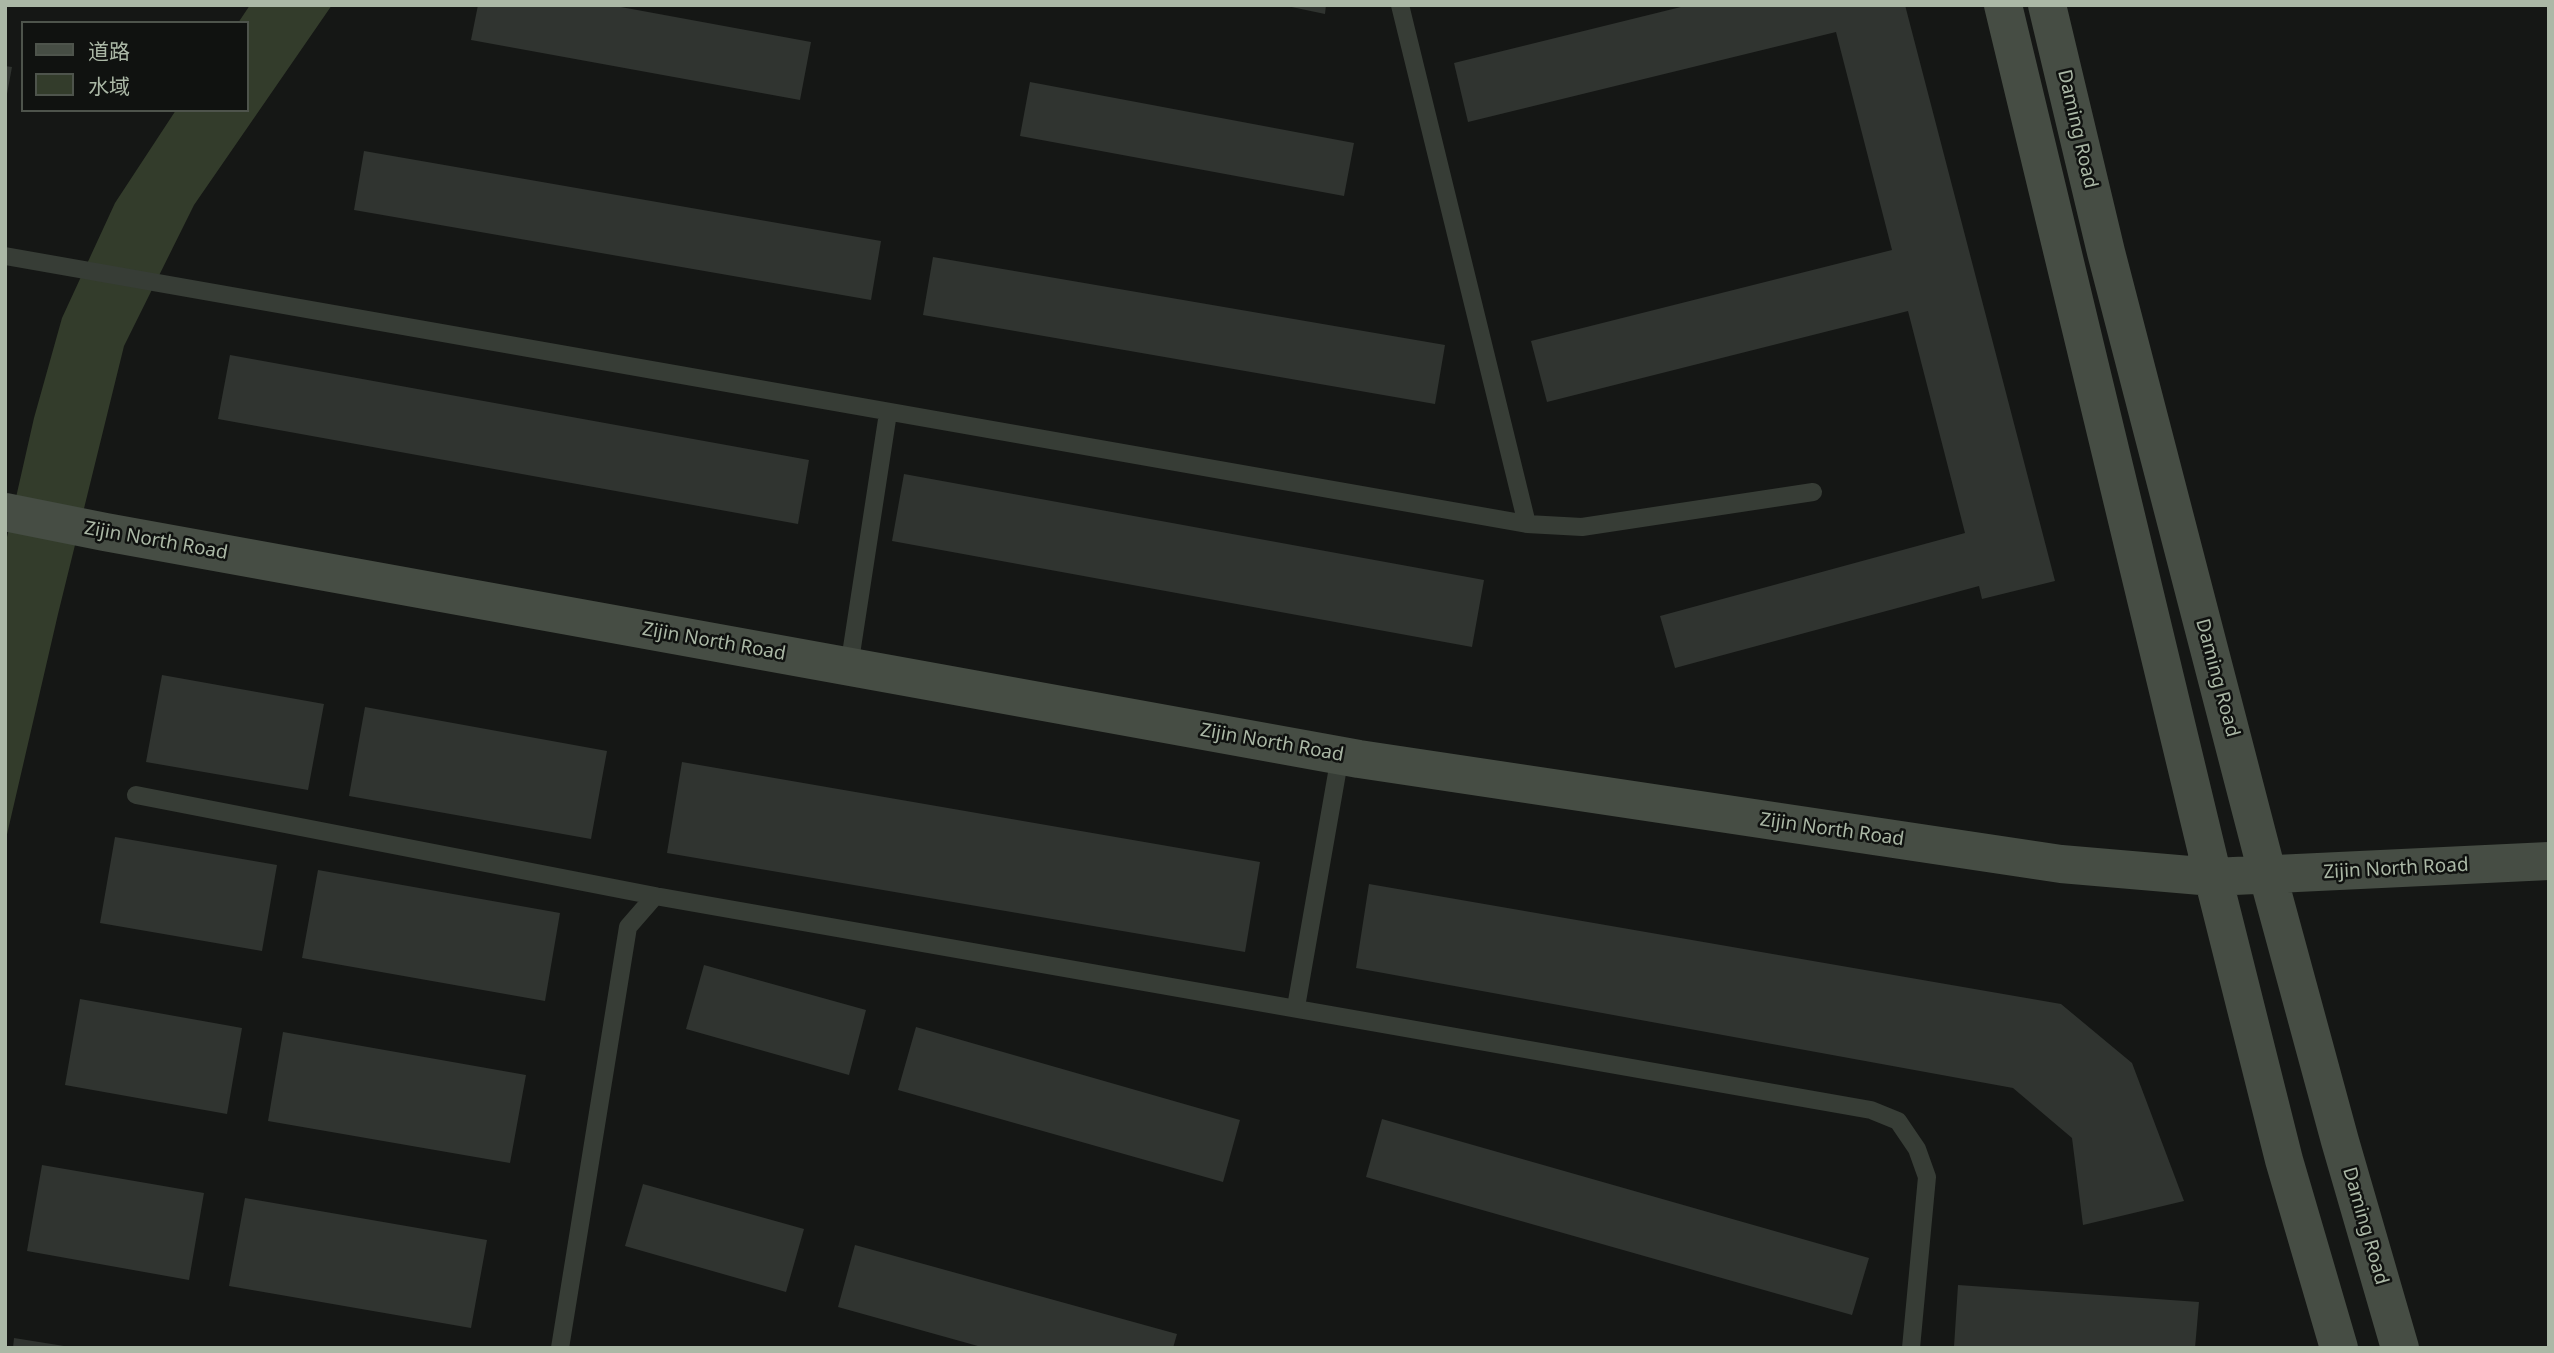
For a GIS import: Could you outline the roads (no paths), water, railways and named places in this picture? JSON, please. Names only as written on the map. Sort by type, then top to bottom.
[{"type":"street","points":[[2003,5],[2213,877],[2284,1160],[2339,1348]]},
{"type":"street","name":"Daming Road","points":[[2047,5],[2106,252],[2268,876],[2400,1348]]},
{"type":"street","name":"Zijin North Road","points":[[5,512],[1340,756],[2061,864],[2213,877],[2549,860]]},
{"type":"lane","points":[[1400,5],[1527,524]]},
{"type":"lane","points":[[5,256],[1527,524],[1582,527],[1813,492]]},
{"type":"lane","points":[[849,667],[888,413]]},
{"type":"lane","points":[[1296,1007],[1340,756]]},
{"type":"lane","points":[[136,795],[655,896],[1871,1110],[1898,1121],[1917,1149],[1927,1177],[1911,1348]]},
{"type":"lane","points":[[560,1348],[628,926],[655,896]]},
{"type":"water","points":[[250,5],[332,5],[194,205],[124,346],[5,843],[5,546],[34,418],[62,318],[115,203],[175,112],[248,112],[248,21],[239,21]]}]
